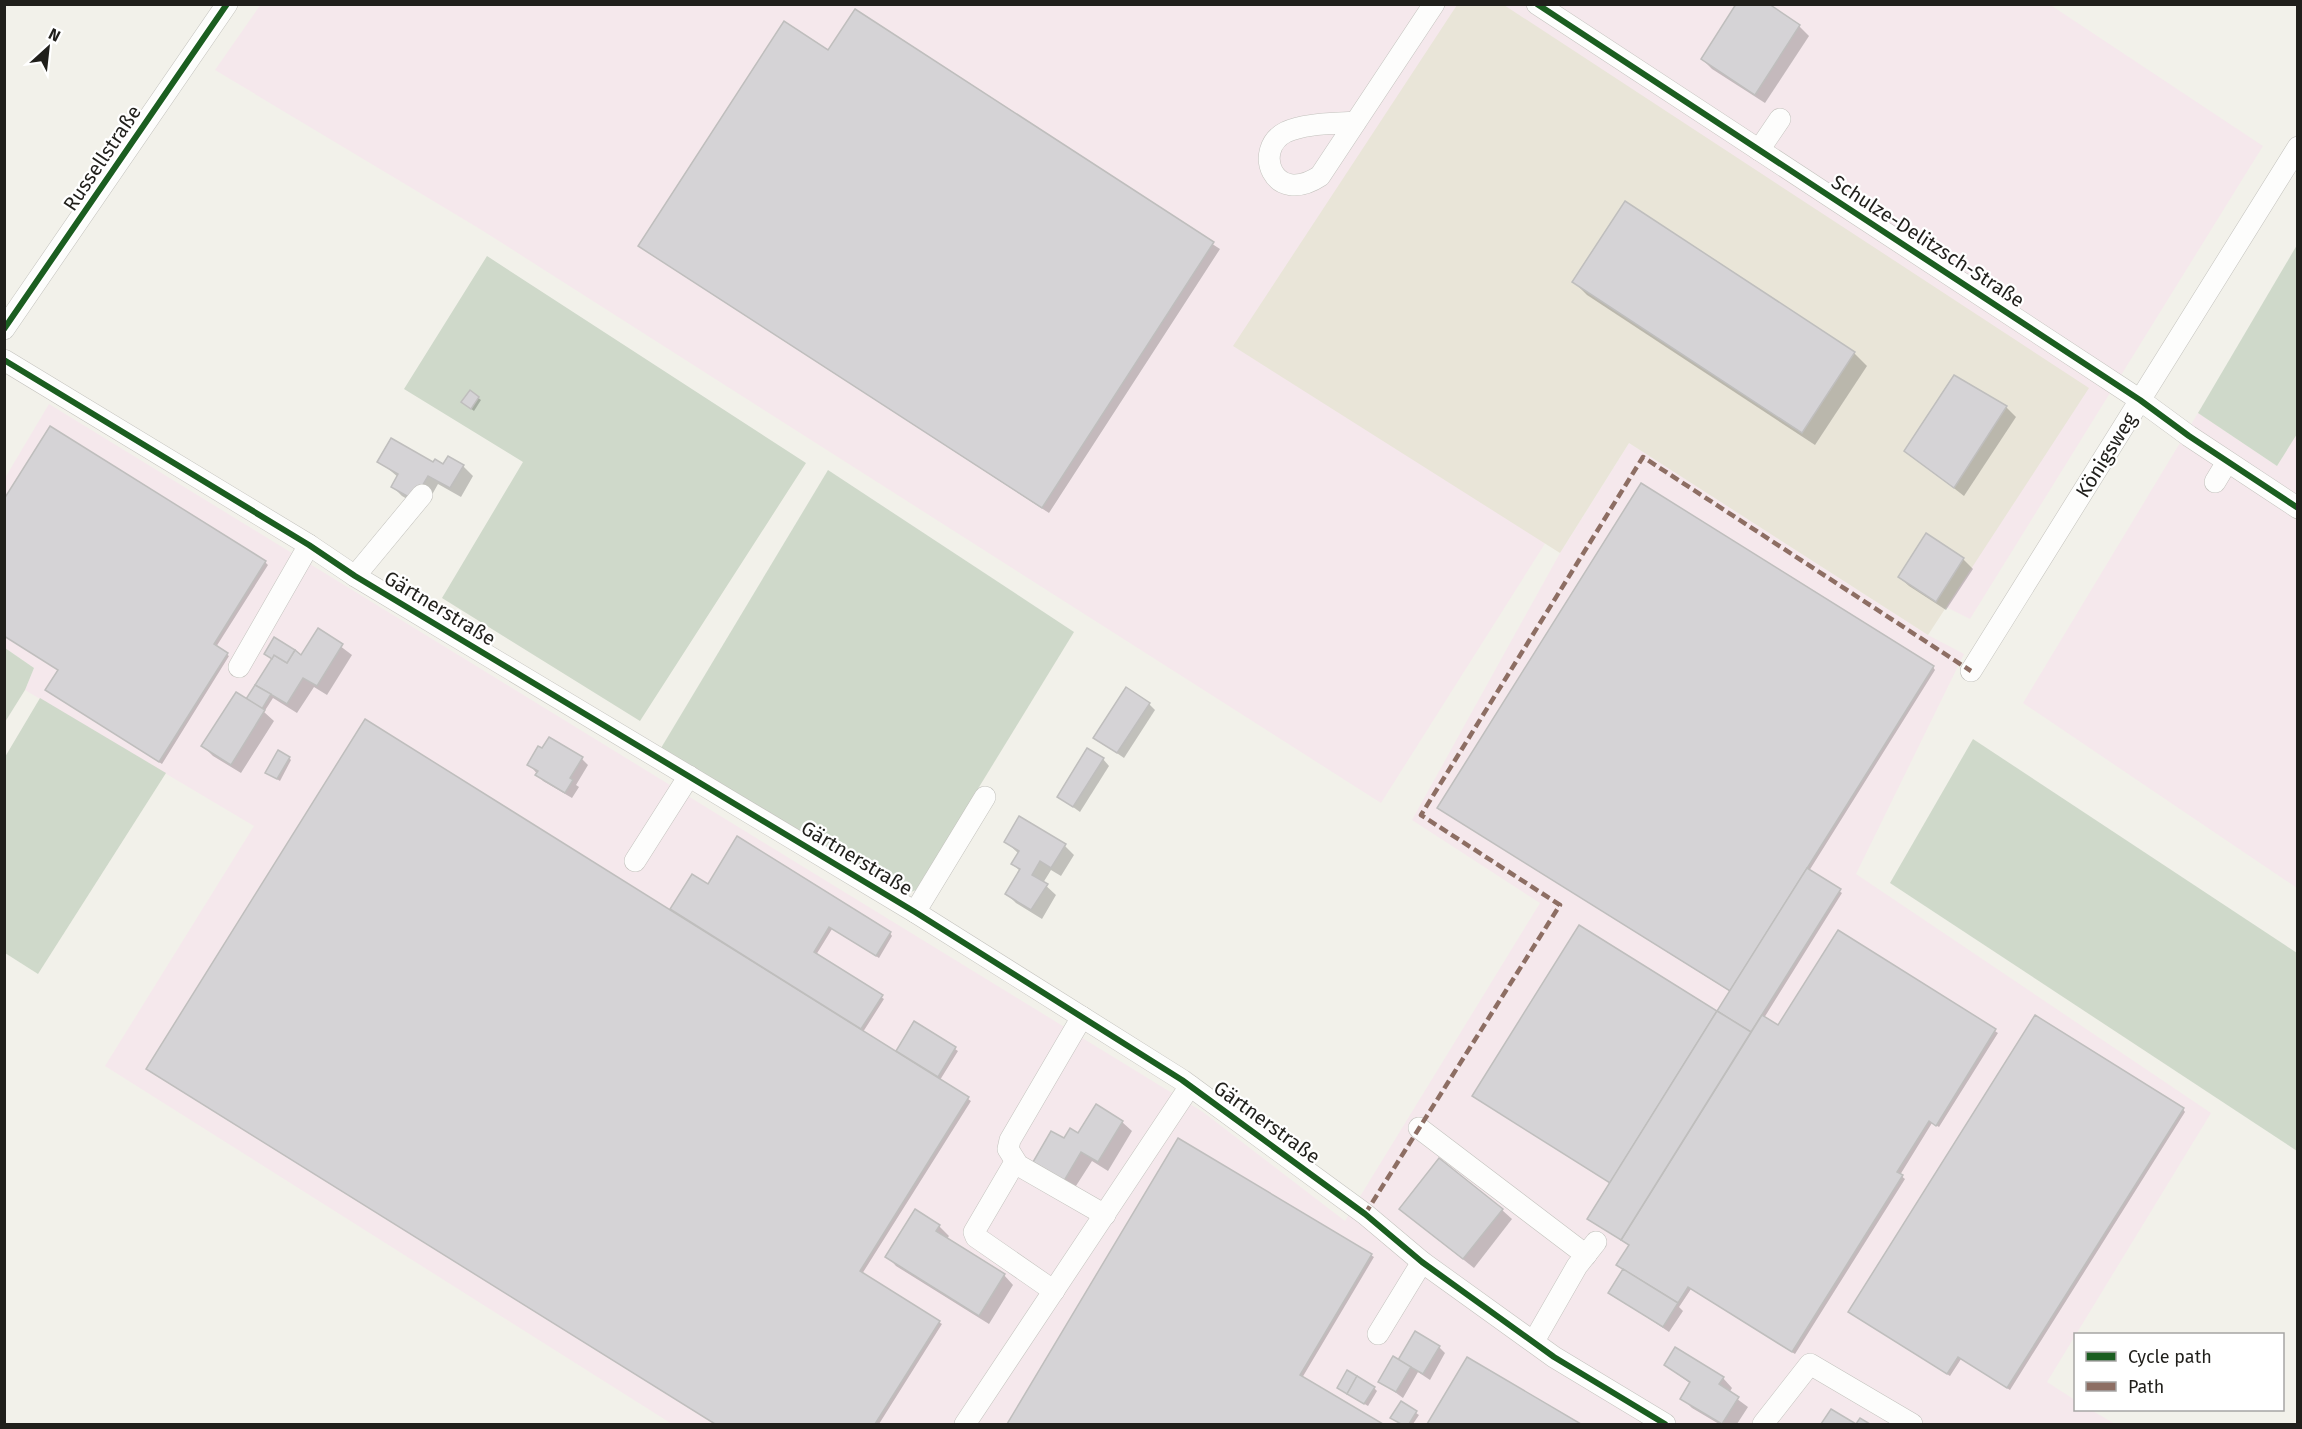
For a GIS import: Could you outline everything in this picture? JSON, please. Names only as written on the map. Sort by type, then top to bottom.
[{"type":"street","name":"Russellstraße","points":[[4,329],[227,4]]},
{"type":"street","points":[[1356,122],[1434,4]]},
{"type":"street","name":"Schulze-Delitzsch-Straße","points":[[1537,4],[2140,400],[2298,508]]},
{"type":"street","points":[[1759,150],[1780,119]]},
{"type":"street","name":"Königsweg","points":[[1971,671],[2298,147]]},
{"type":"street","name":"Gärtnerstraße","points":[[4,360],[309,544],[355,576],[915,912],[1190,1086],[1365,1214],[1422,1262],[1554,1357],[1665,1425]]},
{"type":"street","points":[[2215,482],[2228,462]]},
{"type":"street","points":[[355,576],[422,495]]},
{"type":"street","points":[[239,667],[309,544]]},
{"type":"street","points":[[635,861],[689,776]]},
{"type":"street","points":[[915,912],[985,797]]},
{"type":"street","points":[[1082,1017],[1010,1140],[1008,1149],[1015,1162],[1105,1215]]},
{"type":"street","points":[[965,1425],[1190,1086]]},
{"type":"street","points":[[1419,1128],[1591,1248],[1534,1341]]},
{"type":"street","points":[[1015,1162],[974,1232],[976,1237],[1054,1291]]},
{"type":"street","points":[[1378,1334],[1422,1262]]},
{"type":"street","points":[[1763,1425],[1810,1364],[1912,1425]]},
{"type":"shaded area","points":[[261,4],[2049,4],[2263,146],[1970,619],[1936,602],[1632,406],[1381,803],[480,229],[215,70]]},
{"type":"shaded area","points":[[1457,5],[1504,5],[2089,388],[1928,635],[1629,443],[1560,553],[1233,346]]},
{"type":"shaded area","points":[[49,404],[1203,1112],[1345,1221],[1540,903],[1412,820],[1560,553],[1629,443],[1928,635],[1964,654],[1856,874],[2211,1113],[2077,1333],[2074,1333],[2074,1338],[2047,1382],[2074,1399],[2074,1411],[2093,1411],[2115,1424],[672,1424],[105,1066],[254,826],[25,690],[34,668],[5,648],[5,478]]},
{"type":"shaded area","points":[[2198,413],[2277,466],[2297,434],[2297,888],[2023,703]]},
{"type":"green space","points":[[2297,245],[2297,434],[2277,466],[2198,413]]},
{"type":"green space","points":[[487,256],[806,463],[640,721],[442,598],[523,462],[404,389]]},
{"type":"green space","points":[[828,470],[1074,632],[916,890],[903,895],[661,748]]},
{"type":"green space","points":[[5,648],[34,668],[25,690],[5,722]]},
{"type":"green space","points":[[40,698],[166,773],[38,974],[5,953],[5,757]]},
{"type":"green space","points":[[1973,739],[2297,953],[2297,1151],[1890,883]]},
{"type":"building","points":[[1736,4],[1769,4],[1800,25],[1755,95],[1701,59]]},
{"type":"building","points":[[855,9],[1214,242],[1042,508],[638,246],[784,21],[828,50]]},
{"type":"building","points":[[1625,201],[1855,352],[1802,433],[1572,282]]},
{"type":"building","points":[[1954,375],[2007,406],[1954,488],[1904,451]]},
{"type":"building","points":[[470,390],[479,397],[471,409],[461,402]]},
{"type":"building","points":[[50,426],[266,561],[214,644],[228,653],[159,762],[45,690],[58,670],[4,636],[4,499]]},
{"type":"building","points":[[391,438],[433,462],[435,459],[443,464],[448,456],[464,465],[450,488],[428,476],[414,500],[391,487],[398,474],[377,462]]},
{"type":"building","points":[[1641,483],[1934,666],[1730,991],[1437,808]]},
{"type":"building","points":[[1926,533],[1964,558],[1936,602],[1898,577]]},
{"type":"building","points":[[318,628],[343,644],[317,686],[303,678],[287,704],[255,685],[274,655],[287,663],[295,650],[301,655]]},
{"type":"building","points":[[274,637],[295,650],[287,663],[274,655],[272,659],[264,654]]},
{"type":"building","points":[[255,685],[271,694],[262,709],[246,699]]},
{"type":"building","points":[[1126,687],[1150,703],[1117,753],[1093,738]]},
{"type":"building","points":[[236,692],[265,710],[231,765],[201,746]]},
{"type":"building","points":[[365,719],[969,1097],[860,1271],[940,1321],[875,1424],[715,1424],[146,1069]]},
{"type":"building","points":[[549,737],[583,757],[570,778],[573,780],[565,793],[535,775],[538,771],[527,765],[538,746],[542,748]]},
{"type":"building","points":[[1087,748],[1104,758],[1073,807],[1057,797]]},
{"type":"building","points":[[278,750],[290,757],[277,779],[265,773]]},
{"type":"building","points":[[1019,816],[1066,844],[1051,868],[1040,861],[1032,875],[1048,884],[1031,910],[1005,894],[1020,869],[1011,864],[1019,851],[1004,842]]},
{"type":"building","points":[[737,836],[891,932],[876,956],[829,927],[814,952],[883,995],[861,1029],[670,909],[692,874],[708,884]]},
{"type":"building","points":[[1807,868],[1841,889],[1751,1032],[1717,1011]]},
{"type":"building","points":[[1579,925],[1717,1011],[1610,1183],[1472,1096]]},
{"type":"building","points":[[1838,930],[1996,1029],[1936,1126],[1929,1121],[1897,1172],[1903,1175],[1792,1352],[1688,1287],[1678,1303],[1616,1265],[1629,1245],[1621,1240],[1762,1015],[1778,1025]]},
{"type":"building","points":[[1717,1011],[1751,1032],[1621,1240],[1587,1219]]},
{"type":"building","points":[[2035,1015],[2184,1108],[2007,1388],[1958,1357],[1947,1374],[1848,1312]]},
{"type":"building","points":[[914,1021],[956,1047],[938,1077],[896,1051]]},
{"type":"building","points":[[1096,1104],[1123,1121],[1098,1162],[1081,1152],[1064,1181],[1033,1162],[1051,1131],[1064,1138],[1070,1128],[1078,1133]]},
{"type":"building","points":[[1178,1138],[1372,1254],[1300,1375],[1383,1424],[1007,1424]]},
{"type":"building","points":[[1439,1158],[1503,1209],[1463,1259],[1399,1209]]},
{"type":"building","points":[[915,1209],[940,1225],[936,1231],[1005,1274],[979,1316],[885,1257]]},
{"type":"building","points":[[1623,1269],[1678,1303],[1663,1327],[1608,1293]]},
{"type":"building","points":[[1415,1331],[1440,1346],[1423,1374],[1398,1360]]},
{"type":"building","points":[[1675,1347],[1724,1377],[1719,1384],[1739,1397],[1722,1424],[1680,1399],[1690,1382],[1664,1365]]},
{"type":"building","points":[[1393,1356],[1411,1367],[1396,1392],[1378,1382]]},
{"type":"building","points":[[1467,1357],[1581,1424],[1427,1424]]},
{"type":"building","points":[[1347,1370],[1357,1376],[1347,1394],[1337,1388]]},
{"type":"building","points":[[1357,1376],[1375,1387],[1364,1404],[1347,1394]]},
{"type":"building","points":[[1401,1401],[1417,1411],[1409,1424],[1401,1424],[1390,1418]]},
{"type":"building","points":[[1831,1409],[1856,1424],[1821,1424]]},
{"type":"building","points":[[1860,1418],[1870,1424],[1856,1424]]},
{"type":"marked path","points":[[1365,1214],[1560,905],[1421,815],[1643,457],[1971,671]]},
{"type":"cycle path","points":[[4,329],[227,4]]},
{"type":"cycle path","points":[[1537,4],[2140,400],[2189,436],[2298,508]]},
{"type":"cycle path","points":[[4,360],[309,545],[355,576],[915,912],[1182,1080],[1365,1214],[1422,1262],[1554,1357],[1665,1424]]}]
